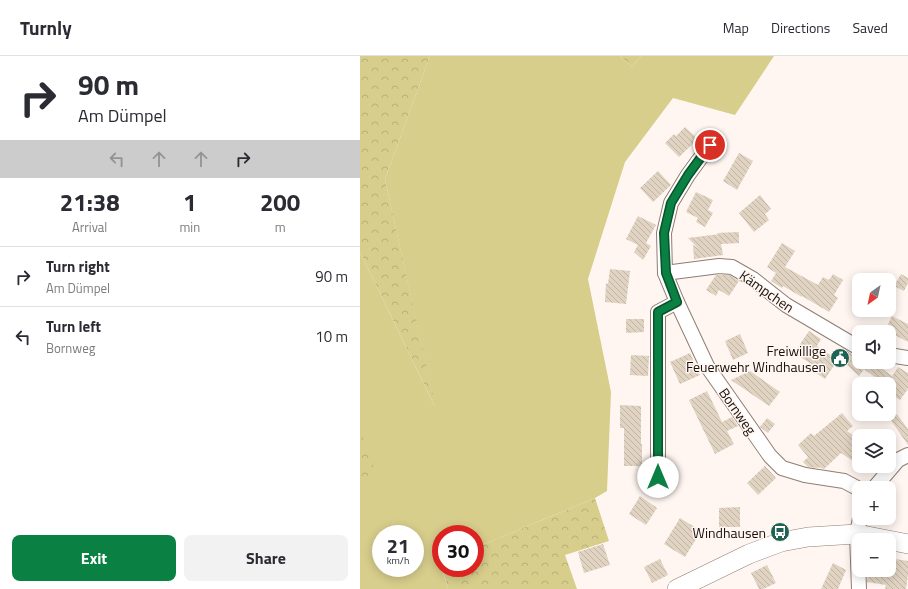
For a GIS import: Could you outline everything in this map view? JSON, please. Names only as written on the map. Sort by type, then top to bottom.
[{"type":"main road","points":[[677,589],[749,554],[781,542],[858,526],[908,544]]},
{"type":"street","name":"Bornweg","points":[[710,145],[688,175],[671,203],[664,233],[666,273],[677,302],[707,366],[770,456],[782,468],[805,475],[844,480],[852,485]]},
{"type":"street","name":"Kämpchen","points":[[666,273],[719,266],[732,267],[753,279],[786,305],[852,344]]},
{"type":"street","points":[[658,477],[658,312],[677,302]]},
{"type":"street","points":[[896,356],[908,358]]},
{"type":"street","points":[[880,481],[898,460],[908,455]]},
{"type":"street","points":[[858,526],[859,589]]},
{"type":"green space","points":[[360,56],[430,56],[385,179],[436,409],[360,252]]},
{"type":"green space","points":[[430,56],[620,56],[632,67],[641,56],[774,56],[735,115],[673,98],[625,162],[588,279],[611,392],[607,491],[595,498],[484,544],[484,525],[432,525],[432,577],[444,577],[448,589],[360,589],[360,252],[435,407],[385,179]]},
{"type":"green space","points":[[620,56],[641,56],[632,67]]},
{"type":"green space","points":[[362,434],[376,473],[360,480],[360,435]]},
{"type":"green space","points":[[595,498],[609,541],[565,555],[577,589],[448,589],[445,577],[484,577],[484,544]]},
{"type":"building","points":[[685,127],[698,139],[679,157],[665,143],[674,134],[676,136]]},
{"type":"building","points":[[739,153],[753,161],[737,190],[723,181]]},
{"type":"building","points":[[658,171],[671,185],[653,202],[640,188]]},
{"type":"building","points":[[696,192],[713,200],[708,210],[713,213],[705,227],[696,222],[698,218],[686,212]]},
{"type":"building","points":[[760,195],[771,209],[765,214],[769,220],[754,232],[739,213]]},
{"type":"building","points":[[638,216],[656,225],[646,243],[651,246],[643,260],[634,252],[638,245],[626,239]]},
{"type":"building","points":[[739,232],[739,243],[721,244],[723,255],[694,259],[693,245],[698,248],[688,238],[720,234],[716,233]]},
{"type":"building","points":[[782,243],[795,251],[785,267],[818,285],[823,277],[829,280],[833,274],[843,280],[834,295],[838,298],[829,312],[802,296],[783,286],[782,288],[771,281],[776,273],[767,267]]},
{"type":"building","points":[[610,269],[630,271],[626,304],[605,302],[606,283],[608,284]]},
{"type":"building","points":[[901,274],[908,278],[908,283],[904,291],[896,287],[896,283]]},
{"type":"building","points":[[716,275],[729,275],[739,281],[729,296],[719,290],[716,296],[706,290]]},
{"type":"building","points":[[892,317],[908,324],[908,342],[896,336],[896,325],[888,325]]},
{"type":"building","points":[[626,319],[644,319],[644,332],[626,333]]},
{"type":"building","points":[[809,331],[821,339],[817,346],[835,358],[843,348],[852,354],[852,369],[864,369],[859,376],[846,364],[844,367],[837,361],[825,379],[816,373],[819,369],[794,353]]},
{"type":"building","points":[[740,334],[748,353],[733,360],[725,341]]},
{"type":"building","points":[[690,353],[700,375],[680,384],[670,362]]},
{"type":"building","points":[[631,355],[649,356],[648,376],[630,375]]},
{"type":"building","points":[[898,367],[908,373],[908,389],[900,400],[896,397],[896,377],[875,377],[864,369],[882,369],[892,376]]},
{"type":"building","points":[[750,371],[780,392],[769,406],[731,380]]},
{"type":"building","points":[[707,391],[722,422],[732,417],[738,426],[727,431],[734,444],[715,454],[689,400]]},
{"type":"building","points":[[620,405],[641,406],[642,466],[624,466],[624,428],[620,428]]},
{"type":"building","points":[[842,413],[853,426],[847,431],[852,434],[852,460],[841,453],[824,469],[818,467],[808,467],[803,462],[808,457],[798,445],[811,433],[814,436]]},
{"type":"building","points":[[897,414],[908,429],[908,445],[891,421],[896,421]]},
{"type":"building","points":[[767,418],[775,424],[768,433],[760,427]]},
{"type":"building","points":[[765,466],[776,478],[758,495],[747,483]]},
{"type":"building","points":[[640,496],[657,508],[646,525],[629,514]]},
{"type":"building","points":[[740,507],[740,527],[719,527],[719,508]]},
{"type":"building","points":[[680,518],[701,531],[685,557],[664,544]]},
{"type":"building","points":[[603,544],[610,565],[584,573],[578,552]]},
{"type":"building","points":[[660,559],[668,575],[652,583],[644,567]]},
{"type":"building","points":[[896,559],[908,561],[906,589],[885,589],[886,585],[867,582],[867,577],[896,577]]},
{"type":"building","points":[[833,563],[846,570],[838,589],[821,589]]},
{"type":"building","points":[[767,565],[776,583],[763,589],[759,589],[751,573]]},
{"type":"place","name":"Freiwillige Feuerwehr Windhausen","points":[[840,358]]},
{"type":"place","name":"Windhausen","points":[[780,532]]},
{"type":"route","points":[[658,477],[658,312],[677,302],[666,273],[664,233],[671,203],[688,175],[710,145]]}]
